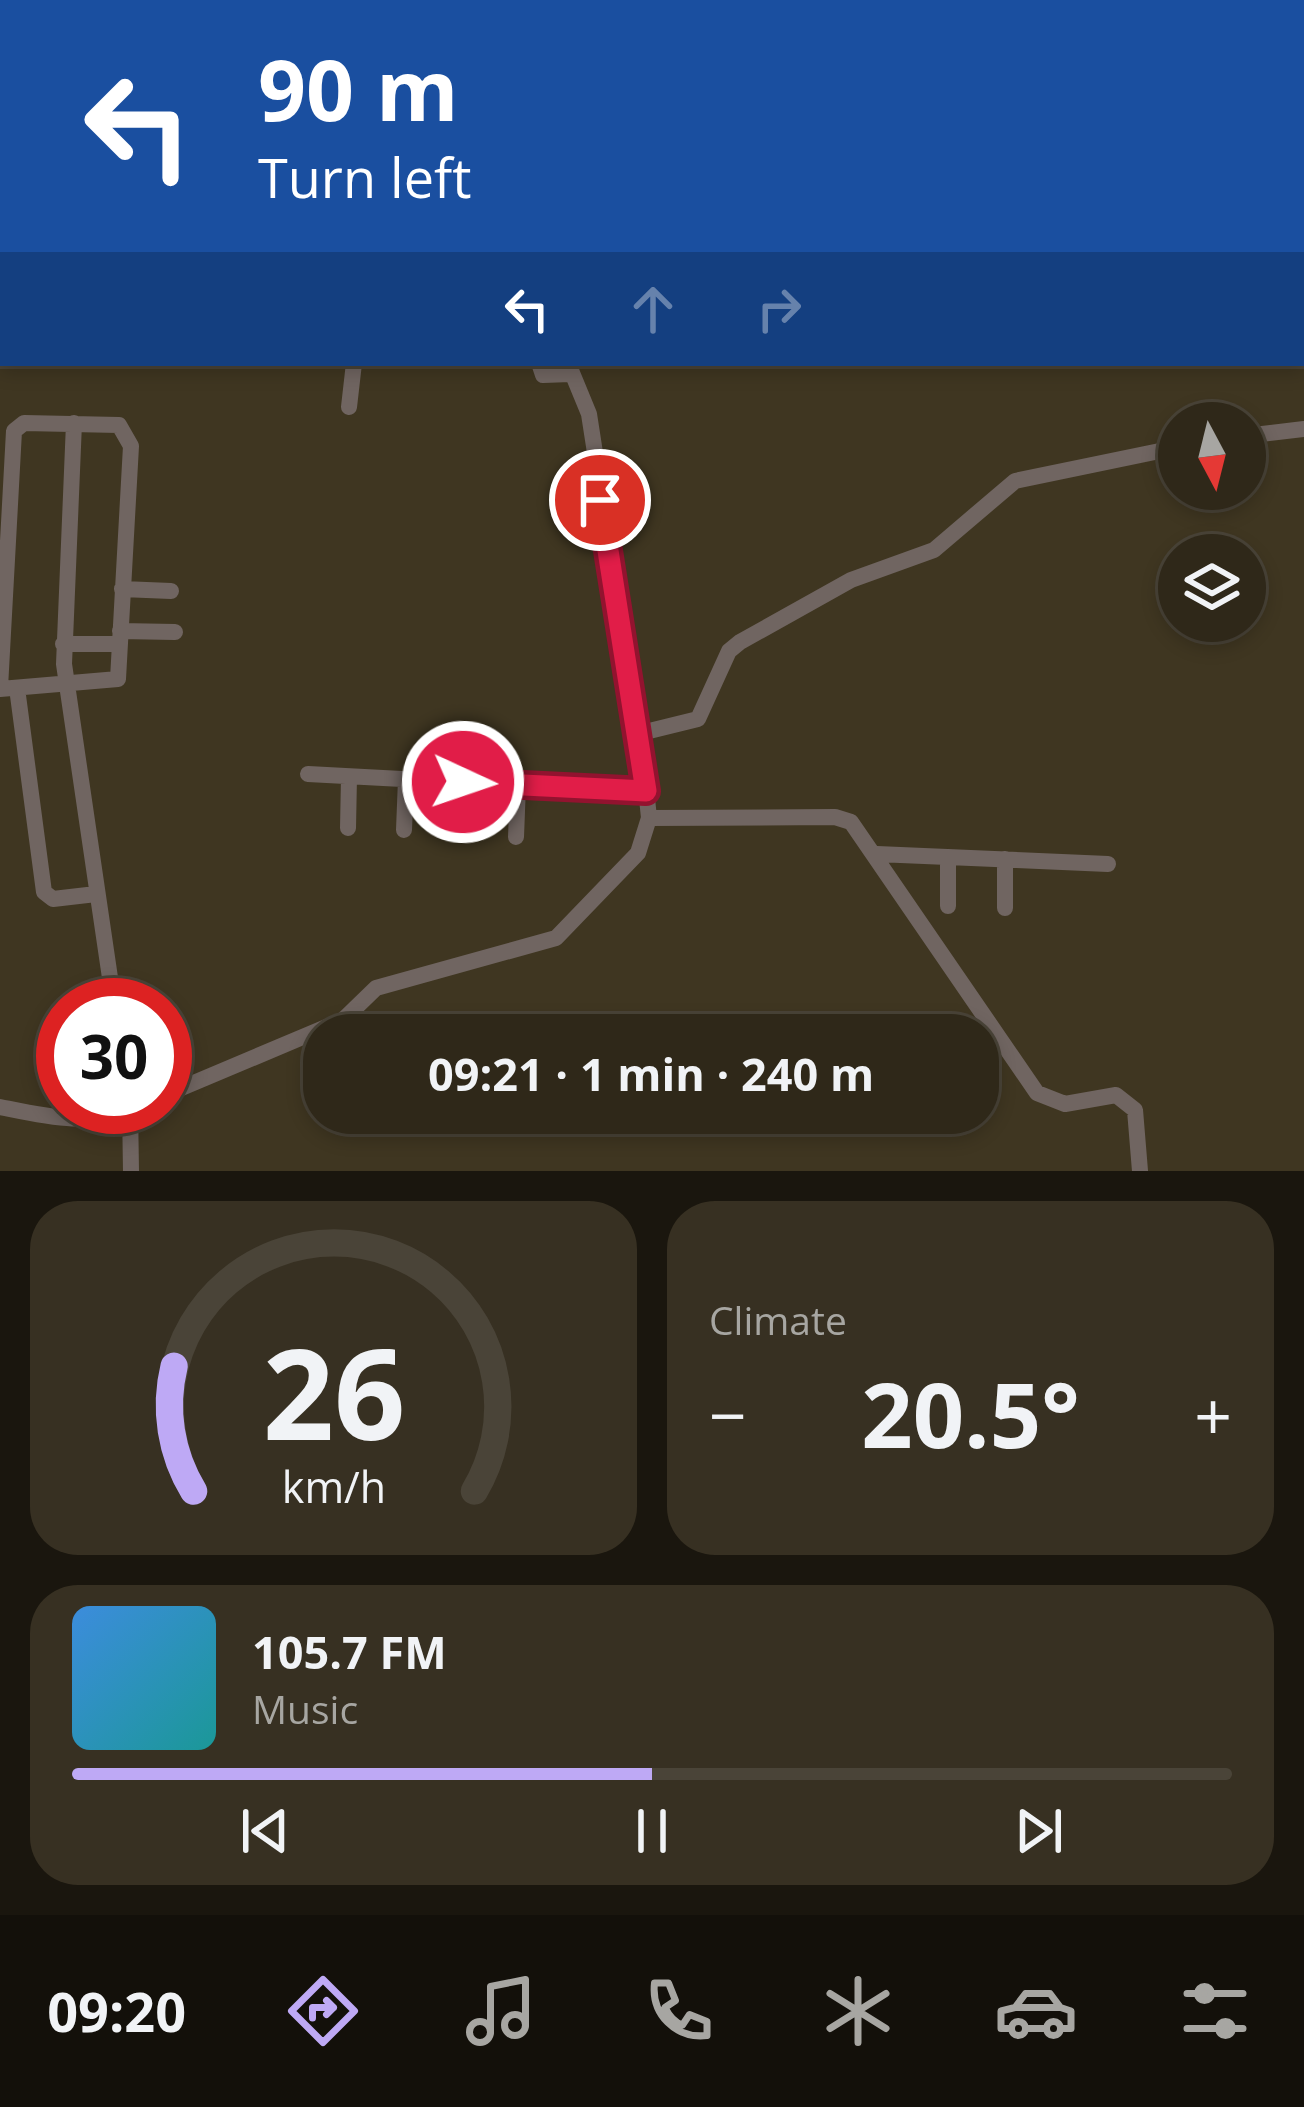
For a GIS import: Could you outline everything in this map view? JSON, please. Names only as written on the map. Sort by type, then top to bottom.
[{"type":"street","points":[[349,406],[354,366]]},
{"type":"street","points":[[192,1084],[343,1020],[376,988],[556,938],[638,853],[649,818],[646,791],[589,414],[569,369],[543,375],[540,366]]},
{"type":"street","points":[[6,688],[66,687],[118,679],[130,437],[119,425],[24,423],[14,431],[6,688],[44,892],[53,899],[96,894]]},
{"type":"street","points":[[74,424],[63,644],[110,978]]},
{"type":"street","points":[[1266,434],[1304,429]]},
{"type":"street","points":[[638,734],[698,719],[729,651],[740,642],[851,580],[934,550],[1015,481],[1158,451]]},
{"type":"street","points":[[122,589],[171,591]]},
{"type":"street","points":[[63,644],[175,632]]},
{"type":"street","points":[[308,775],[646,791]]},
{"type":"street","points":[[348,827],[349,777]]},
{"type":"street","points":[[404,830],[406,779]]},
{"type":"street","points":[[461,833],[463,782]]},
{"type":"street","points":[[516,837],[518,785]]},
{"type":"street","points":[[649,818],[835,818],[862,832],[1037,1094],[1065,1104],[1116,1095],[1135,1110],[1140,1171]]},
{"type":"street","points":[[878,854],[1108,865]]},
{"type":"street","points":[[948,857],[948,906]]},
{"type":"street","points":[[1005,860],[1005,908]]},
{"type":"street","points":[[0,1107],[36,1114]]},
{"type":"street","points":[[131,1171],[132,1134]]},
{"type":"route","points":[[463,782],[646,791],[600,500]]}]
